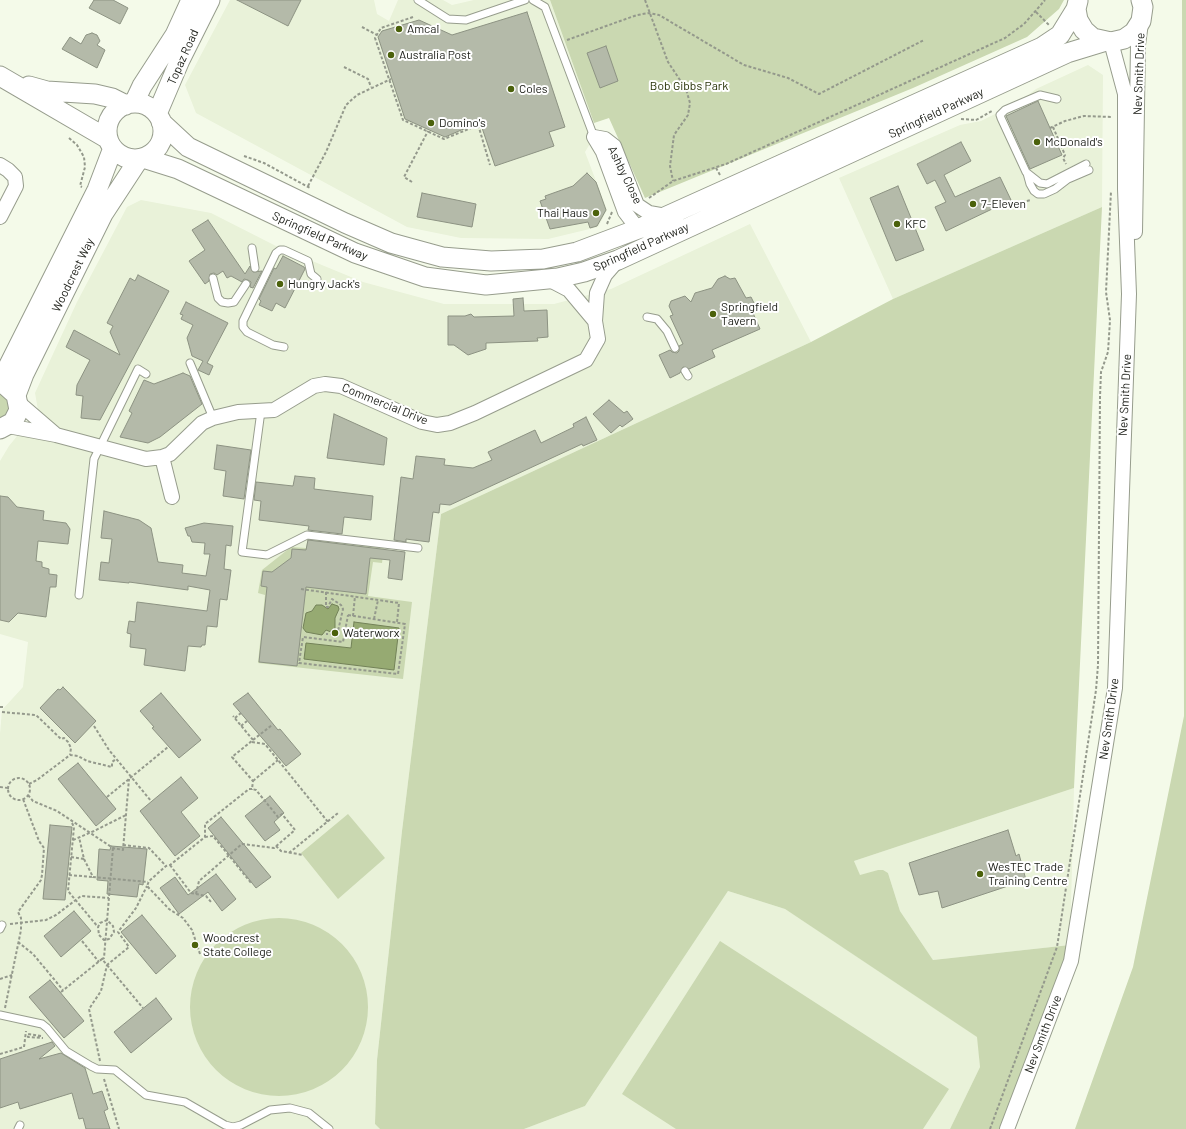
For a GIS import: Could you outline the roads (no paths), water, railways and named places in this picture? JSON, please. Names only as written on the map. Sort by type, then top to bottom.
[{"type":"main road","name":"Topaz Road","points":[[130,104],[175,35],[192,0]]},
{"type":"main road","name":"Topaz Road","points":[[159,118],[180,60],[210,0]]},
{"type":"main road","points":[[1141,0],[1143,7],[1141,21]]},
{"type":"main road","points":[[1077,5],[1078,20],[1084,30],[1093,38],[1107,42]]},
{"type":"main road","name":"Springfield Parkway","points":[[159,118],[181,142],[188,147],[345,223],[391,243],[442,257],[491,261],[543,259],[577,252],[609,233],[638,229],[1042,47],[1057,37],[1077,5]]},
{"type":"main road","name":"Springfield Parkway","points":[[141,158],[178,169],[354,253],[425,277],[486,285],[548,279],[584,272],[618,260],[1067,53],[1124,39],[1134,32],[1141,21]]},
{"type":"main road","points":[[6,79],[47,91],[95,94],[130,104],[151,108],[159,118],[162,138],[154,151],[141,158],[124,156],[110,144],[6,79]]},
{"type":"main road","points":[[110,144],[107,131],[112,115],[118,109],[130,104]]},
{"type":"main road","name":"Woodcrest Way","points":[[0,384],[97,190],[110,144]]},
{"type":"main road","name":"Woodcrest Way","points":[[2,428],[17,416],[17,399],[24,374],[103,214],[141,158]]},
{"type":"main road","points":[[0,384],[9,388],[17,399]]},
{"type":"street","name":"Nev Smith Drive","points":[[1129,294],[1135,245],[1138,45],[1141,21]]},
{"type":"street","name":"Nev Smith Drive","points":[[1007,1129],[1071,961],[1115,688],[1129,294],[1125,205],[1125,94],[1107,42]]},
{"type":"street","name":"Ashby Close","points":[[594,137],[605,139],[614,146],[629,208],[638,229]]},
{"type":"street","points":[[0,166],[8,170],[15,177],[16,186],[0,216]]},
{"type":"street","name":"Ashby Close","points":[[629,208],[666,216]]},
{"type":"street","name":"Ashby Close","points":[[609,233],[629,208]]},
{"type":"street","points":[[638,229],[649,232],[668,229],[712,208],[721,212]]},
{"type":"street","name":"Commercial Drive","points":[[162,457],[170,454],[202,423],[213,418],[238,412],[274,410],[314,386],[325,384],[341,386],[422,422],[436,425],[450,423],[475,413],[586,360],[598,339],[595,321],[597,293],[605,276],[618,260]]},
{"type":"street","points":[[548,279],[569,290],[595,321]]},
{"type":"street","points":[[17,399],[56,435]]},
{"type":"street","points":[[2,428],[56,435],[146,459],[162,457],[172,497]]},
{"type":"lane","points":[[418,0],[448,19],[466,20],[525,0]]},
{"type":"lane","points":[[533,0],[545,7],[557,43],[594,137]]},
{"type":"lane","points":[[1026,172],[1034,180],[1047,184],[1087,167],[1068,179],[1056,189],[1044,194],[1038,194],[1034,191],[1030,184],[1000,115],[1004,110],[1040,95],[1057,99]]},
{"type":"lane","points":[[252,248],[255,268]]},
{"type":"lane","points":[[284,347],[273,345],[247,332],[243,327],[243,321],[276,253],[280,250],[284,250],[308,261],[311,274],[317,279]]},
{"type":"lane","points":[[213,278],[218,298],[222,302],[234,302],[246,284]]},
{"type":"lane","points":[[647,317],[657,319],[667,331],[675,348]]},
{"type":"lane","points":[[190,363],[213,418]]},
{"type":"lane","points":[[79,595],[94,459],[98,446],[138,369],[146,374]]},
{"type":"lane","points":[[261,411],[242,552],[267,555],[307,535],[418,548]]},
{"type":"lane","points":[[2,1015],[42,1024],[66,1051],[97,1069],[115,1070],[146,1095],[185,1102],[225,1125],[233,1127],[241,1125],[270,1110],[290,1108],[309,1113],[329,1129]]},
{"type":"place","name":"Amcal","points":[[399,29]]},
{"type":"place","name":"Australia Post","points":[[391,55]]},
{"type":"place","name":"Coles","points":[[511,89]]},
{"type":"place","name":"Domino's","points":[[431,123]]},
{"type":"place","name":"McDonald's","points":[[1037,142]]},
{"type":"place","name":"7-Eleven","points":[[973,204]]},
{"type":"place","name":"Thai Haus","points":[[596,213]]},
{"type":"place","name":"KFC","points":[[897,224]]},
{"type":"place","name":"Hungry Jack's","points":[[280,284]]},
{"type":"place","name":"Springfield Tavern","points":[[713,314]]},
{"type":"place","name":"Waterworx","points":[[335,633]]},
{"type":"place","name":"WesTEC Trade Training Centre","points":[[980,874]]},
{"type":"place","name":"Woodcrest State College","points":[[195,945]]},
{"type":"park label","name":"Bob Gibbs Park","points":[[689,86]]}]
